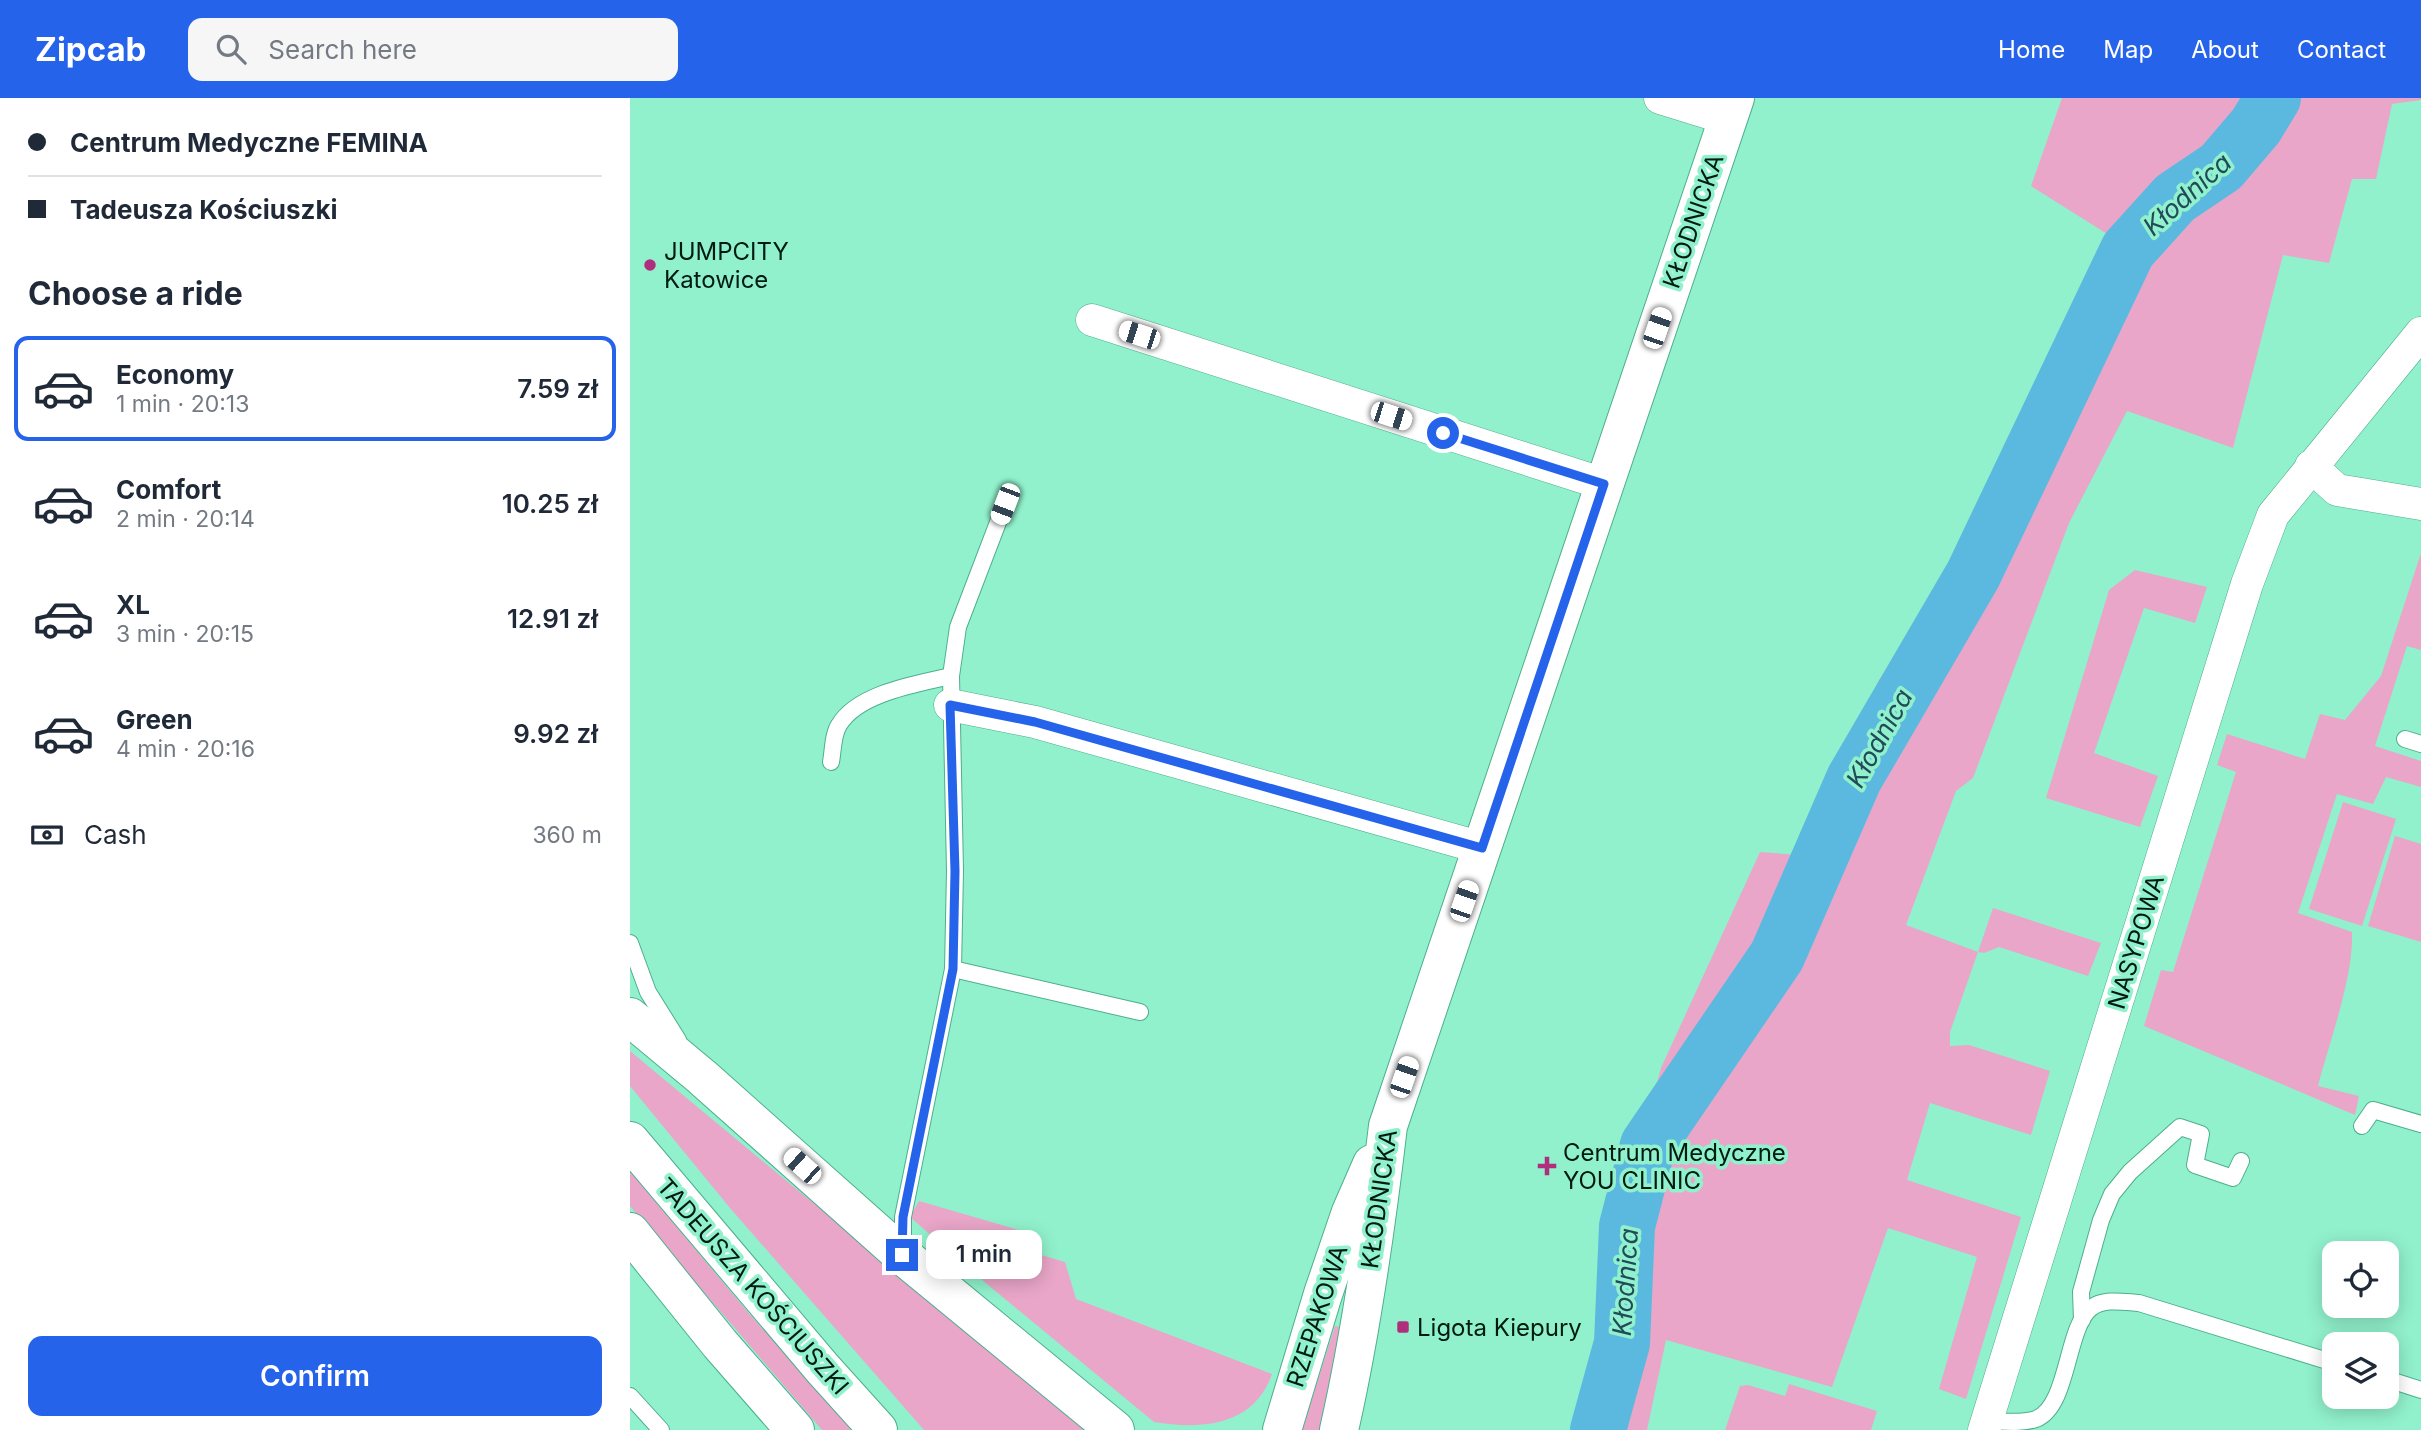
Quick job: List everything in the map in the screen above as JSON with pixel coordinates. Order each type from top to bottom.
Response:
[{"type":"street","points":[[1660,98],[1731,109]]},
{"type":"street","name":"KŁODNICKA","points":[[1339,1430],[1376,1234],[1388,1126],[1731,109]]},
{"type":"street","points":[[1092,320],[1604,484]]},
{"type":"street","name":"NASYPOWA","points":[[1985,1425],[2247,584],[2273,515],[2421,333]]},
{"type":"street","points":[[2311,466],[2337,490],[2421,504]]},
{"type":"street","points":[[951,691],[1035,722],[1482,848]]},
{"type":"street","points":[[630,1017],[702,1077],[902,1255],[1115,1430]]},
{"type":"street","name":"RZEPAKOWA","points":[[1279,1426],[1351,1212],[1388,1126]]},
{"type":"street","name":"TADEUSZA KOŚCIUSZKI","points":[[630,1141],[788,1329],[878,1430]]},
{"type":"street","points":[[630,1233],[720,1344],[795,1430]]},
{"type":"lane","points":[[902,1255],[903,1217],[953,969],[955,871],[951,691],[958,627],[1005,504]]},
{"type":"lane","points":[[831,762],[838,726],[858,706],[898,688],[951,691]]},
{"type":"lane","points":[[630,943],[648,992],[702,1077]]},
{"type":"lane","points":[[953,969],[1140,1012]]},
{"type":"lane","points":[[2362,1126],[2373,1110],[2421,1124]]},
{"type":"lane","points":[[2082,1321],[2081,1292],[2101,1220],[2112,1194],[2130,1172],[2180,1128],[2202,1134],[2195,1165],[2233,1178],[2241,1161]]},
{"type":"lane","points":[[1985,1425],[2037,1418],[2054,1403],[2082,1321],[2091,1308],[2111,1301],[2139,1303],[2322,1359]]},
{"type":"lane","points":[[2399,1383],[2421,1390]]},
{"type":"lane","points":[[630,1396],[661,1430]]},
{"type":"shaded area","points":[[2062,98],[2421,98],[2392,104],[2376,179],[2352,179],[2329,263],[2283,255],[2233,448],[2127,411],[2069,523],[1973,778],[1956,791],[1906,925],[1978,952],[1950,1032],[1950,1046],[1969,1045],[2050,1071],[2031,1135],[1930,1103],[1907,1180],[2021,1217],[1966,1399],[1939,1389],[1977,1257],[1888,1228],[1832,1387],[1666,1340],[1647,1430],[1575,1430],[1608,1323],[1621,1216],[1661,1068],[1760,852],[1797,855],[1879,680],[1978,533],[2028,418],[2058,369],[2112,237],[2031,186]]},
{"type":"shaded area","points":[[2421,553],[2421,650],[2407,646],[2375,746],[2421,761],[2421,787],[2386,777],[2373,804],[2337,794],[2298,913],[2352,932],[2345,989],[2318,1086],[2359,1096],[2355,1115],[2144,1026],[2161,970],[2173,972],[2236,772],[2217,765],[2227,734],[2305,759],[2320,714],[2345,720],[2381,676]]},
{"type":"shaded area","points":[[2135,570],[2207,587],[2195,623],[2144,608],[2094,753],[2158,776],[2140,827],[2046,798],[2109,590]]},
{"type":"shaded area","points":[[2343,802],[2396,819],[2362,926],[2309,909]]},
{"type":"shaded area","points":[[2395,836],[2421,844],[2421,942],[2368,926]]},
{"type":"shaded area","points":[[1993,908],[2101,943],[2088,976],[1999,947],[1984,953],[1978,952]]},
{"type":"shaded area","points":[[630,1051],[1087,1430],[924,1430],[730,1208],[630,1086]]},
{"type":"shaded area","points":[[630,1171],[746,1310],[852,1430],[822,1430],[630,1206]]},
{"type":"shaded area","points":[[919,1201],[1022,1231],[1034,1241],[1038,1254],[1065,1262],[1076,1299],[1272,1374],[1264,1391],[1253,1405],[1224,1420],[1190,1425],[1154,1422],[910,1217]]},
{"type":"shaded area","points":[[1335,1326],[1343,1328],[1321,1430],[1302,1430]]},
{"type":"shaded area","points":[[1789,1384],[1877,1411],[1871,1430],[1725,1430],[1740,1386],[1748,1385],[1785,1396]]},
{"type":"waterway","name":"Kłodnica","points":[[1598,1430],[1622,1343],[1627,1226],[1648,1145],[1777,956],[1854,779],[1973,575],[2128,250],[2175,198],[2221,167],[2256,126],[2273,98]]},
{"type":"place","name":"JUMPCITY Katowice","points":[[650,265]]},
{"type":"place","name":"Centrum Medyczne YOU CLINIC","points":[[1547,1166]]},
{"type":"place","name":"Ligota Kiepury","points":[[1403,1327]]},
{"type":"route","points":[[902,1255],[903,1217],[953,969],[955,871],[950,705],[1035,722],[1482,848],[1604,484],[1443,433]]}]
